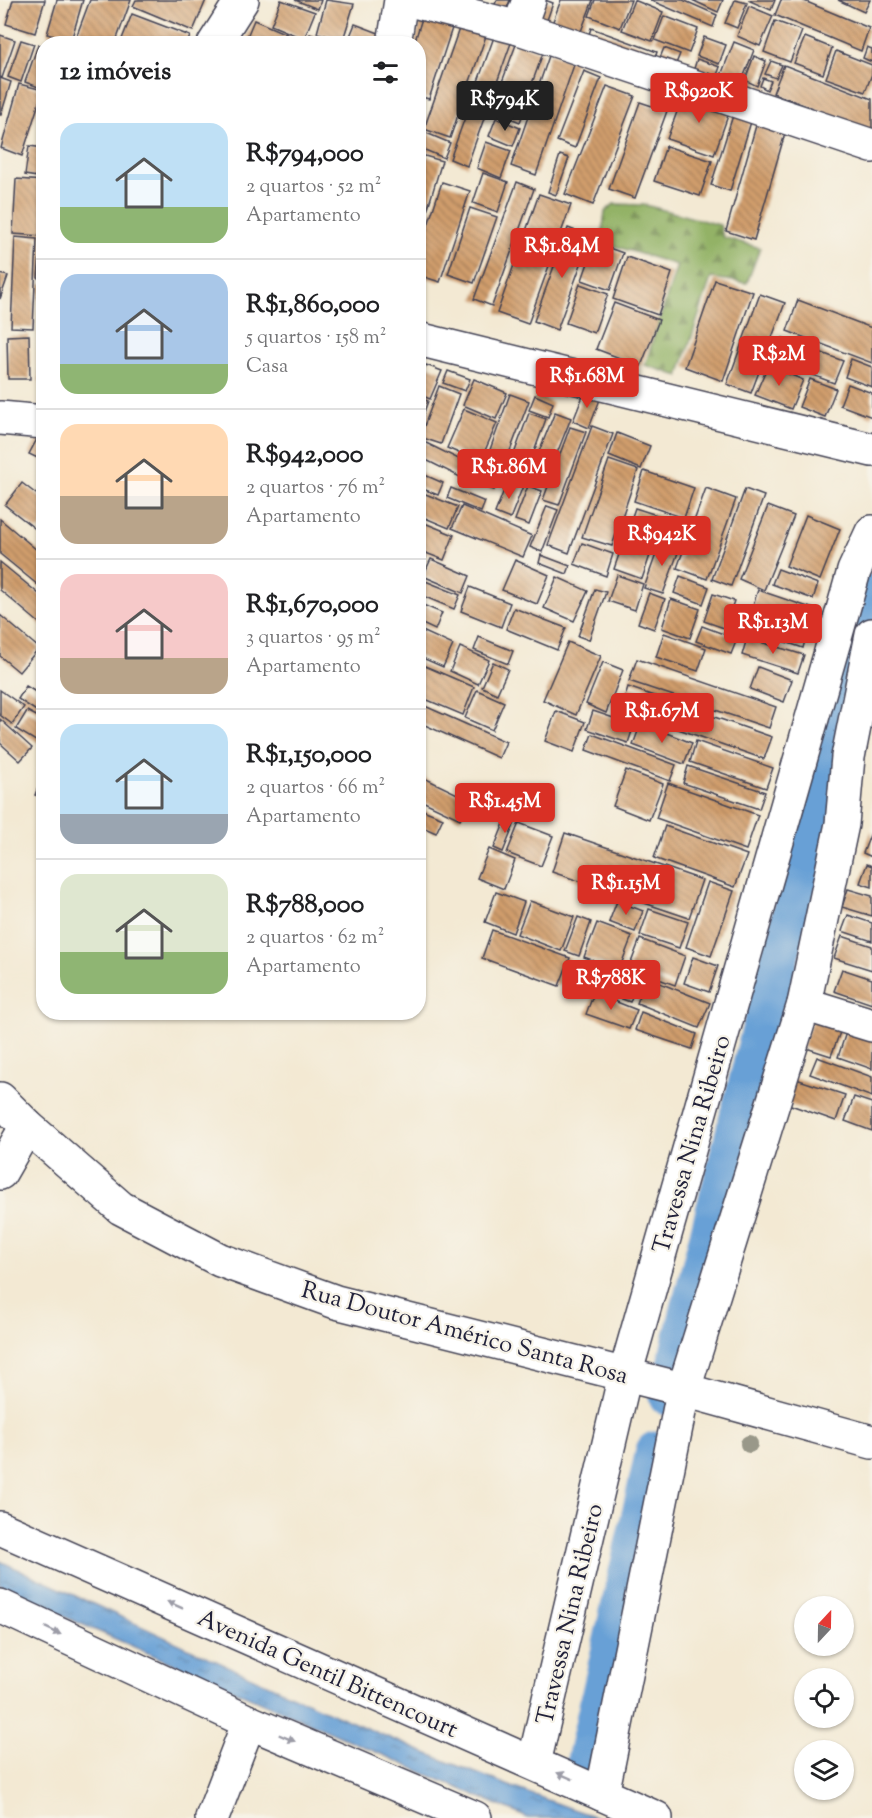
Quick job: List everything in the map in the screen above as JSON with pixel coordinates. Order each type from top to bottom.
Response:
[{"type":"street","points":[[219,36],[242,0]]},
{"type":"street","points":[[395,36],[401,0]]},
{"type":"street","points":[[410,0],[524,14],[872,146]]},
{"type":"street","points":[[426,341],[872,450]]},
{"type":"street","points":[[1,421],[36,422]]},
{"type":"street","name":"Travessa Nina Ribeiro","points":[[534,1763],[625,1375],[854,571],[872,532]]},
{"type":"street","points":[[602,1794],[683,1392],[804,1004],[842,824],[848,757],[872,635]]},
{"type":"street","points":[[804,1004],[872,1025]]},
{"type":"street","name":"Rua Doutor Américo Santa Rosa","points":[[0,1099],[27,1126],[121,1208],[220,1260],[336,1302],[625,1375],[872,1442]]},
{"type":"street","points":[[0,1173],[27,1126]]},
{"type":"street","name":"Avenida Gentil Bittencourt","points":[[0,1528],[656,1818]]},
{"type":"street","points":[[0,1606],[249,1722],[475,1818]]},
{"type":"street","points":[[212,1818],[249,1722]]},
{"type":"green space","points":[[614,204],[645,205],[720,225],[723,237],[760,248],[747,283],[711,278],[679,376],[645,365],[677,265],[601,242],[605,212]]},
{"type":"water","points":[[0,1561],[371,1730],[522,1791],[599,1818],[528,1818],[56,1613],[0,1585]]},
{"type":"building","points":[[13,0],[45,0],[35,33],[6,24]]},
{"type":"building","points":[[57,0],[83,0],[72,36],[47,34]]},
{"type":"building","points":[[90,0],[131,0],[118,36],[76,36]]},
{"type":"building","points":[[136,0],[206,0],[193,31],[133,6]]},
{"type":"building","points":[[281,0],[315,12],[305,36],[297,36],[271,25]]},
{"type":"building","points":[[295,0],[321,0],[318,9]]},
{"type":"building","points":[[326,0],[354,4],[344,36],[317,33]]},
{"type":"building","points":[[497,0],[510,0],[506,11],[494,6]]},
{"type":"building","points":[[545,0],[553,3],[546,23],[532,18]]},
{"type":"building","points":[[561,0],[593,0],[578,39],[550,29]]},
{"type":"building","points":[[595,0],[631,0],[620,28],[589,16]]},
{"type":"building","points":[[634,0],[663,12],[652,41],[622,30]]},
{"type":"building","points":[[650,0],[683,0],[717,15],[713,27]]},
{"type":"building","points":[[692,0],[723,0],[718,12]]},
{"type":"building","points":[[735,0],[747,3],[737,28],[725,23]]},
{"type":"building","points":[[748,0],[775,0],[771,10]]},
{"type":"building","points":[[781,0],[802,0],[869,28],[861,51],[775,15]]},
{"type":"building","points":[[838,0],[870,0],[864,12]]},
{"type":"building","points":[[749,6],[773,16],[760,46],[737,36]]},
{"type":"building","points":[[132,14],[190,36],[123,36]]},
{"type":"building","points":[[423,15],[453,25],[429,99],[426,98],[426,36],[416,36]]},
{"type":"building","points":[[664,16],[698,29],[689,53],[655,40]]},
{"type":"building","points":[[254,20],[291,36],[247,36]]},
{"type":"building","points":[[775,21],[802,31],[790,62],[764,52]]},
{"type":"building","points":[[461,23],[487,33],[450,138],[426,130],[426,123]]},
{"type":"building","points":[[355,24],[384,35],[384,36],[350,36]]},
{"type":"building","points":[[591,28],[657,52],[653,64],[587,41]]},
{"type":"building","points":[[0,35],[15,40],[2,78],[0,77]]},
{"type":"building","points":[[494,37],[511,43],[467,166],[450,159]]},
{"type":"building","points":[[704,37],[726,45],[719,64],[697,56]]},
{"type":"building","points":[[805,37],[832,48],[823,74],[794,63]]},
{"type":"building","points":[[21,40],[34,44],[21,82],[8,77]]},
{"type":"building","points":[[517,42],[543,53],[526,100],[499,90]]},
{"type":"building","points":[[734,42],[754,50],[738,91],[718,83]]},
{"type":"building","points":[[867,47],[872,49],[872,62],[863,58]]},
{"type":"building","points":[[664,48],[680,54],[673,71],[657,65]]},
{"type":"building","points":[[36,51],[36,86],[25,82]]},
{"type":"building","points":[[836,51],[872,65],[872,74],[865,92],[826,78]]},
{"type":"building","points":[[550,53],[575,62],[536,175],[511,166]]},
{"type":"building","points":[[754,56],[766,61],[757,86],[745,80]]},
{"type":"building","points":[[697,59],[720,67],[714,83],[692,75]]},
{"type":"building","points":[[771,61],[782,65],[776,78],[765,74]]},
{"type":"building","points":[[784,65],[872,99],[872,132],[773,93]]},
{"type":"building","points":[[584,71],[601,78],[575,148],[557,141]]},
{"type":"building","points":[[0,78],[11,82],[1,115],[0,115]]},
{"type":"building","points":[[763,78],[771,81],[767,90],[760,86]]},
{"type":"building","points":[[19,84],[36,88],[36,112],[22,156],[1,148]]},
{"type":"building","points":[[607,86],[635,96],[593,205],[565,194]]},
{"type":"building","points":[[684,93],[730,110],[714,155],[667,139]]},
{"type":"building","points":[[501,96],[526,106],[520,122],[495,112]]},
{"type":"building","points":[[640,102],[667,111],[635,198],[609,189]]},
{"type":"building","points":[[735,109],[753,115],[730,191],[711,185]]},
{"type":"building","points":[[496,118],[520,128],[513,146],[489,136]]},
{"type":"building","points":[[757,122],[786,130],[754,240],[726,231]]},
{"type":"building","points":[[426,133],[450,143],[444,158],[426,150]]},
{"type":"building","points":[[486,142],[511,151],[501,178],[477,168]]},
{"type":"building","points":[[29,146],[36,147],[36,177],[25,175]]},
{"type":"building","points":[[666,146],[712,161],[700,196],[654,181]]},
{"type":"building","points":[[560,155],[569,158],[556,195],[548,192]]},
{"type":"building","points":[[426,156],[442,161],[426,211]]},
{"type":"building","points":[[483,173],[508,182],[498,212],[473,203]]},
{"type":"building","points":[[16,179],[36,180],[36,236],[13,234]]},
{"type":"building","points":[[442,182],[470,191],[440,282],[426,278],[426,231]]},
{"type":"building","points":[[517,182],[534,189],[492,306],[474,299]]},
{"type":"building","points":[[539,194],[571,205],[528,324],[497,313]]},
{"type":"building","points":[[470,208],[497,217],[474,283],[448,274]]},
{"type":"building","points":[[568,228],[591,237],[557,330],[534,321]]},
{"type":"building","points":[[15,237],[36,239],[33,328],[11,327]]},
{"type":"building","points":[[595,243],[623,253],[610,290],[582,280]]},
{"type":"building","points":[[627,257],[672,273],[658,315],[613,299]]},
{"type":"building","points":[[0,274],[8,276],[0,299]]},
{"type":"building","points":[[715,280],[753,292],[723,381],[685,367]]},
{"type":"building","points":[[580,284],[608,294],[594,333],[566,323]]},
{"type":"building","points":[[760,294],[785,303],[751,393],[727,384]]},
{"type":"building","points":[[798,300],[872,328],[872,363],[787,331]]},
{"type":"building","points":[[614,303],[659,320],[641,366],[596,349]]},
{"type":"building","points":[[29,335],[30,379],[8,379],[7,336]]},
{"type":"building","points":[[783,338],[843,361],[834,383],[775,361]]},
{"type":"building","points":[[851,359],[872,367],[872,387],[845,377]]},
{"type":"building","points":[[426,365],[442,371],[430,399],[426,397]]},
{"type":"building","points":[[768,365],[803,380],[791,409],[755,395]]},
{"type":"building","points":[[448,371],[470,379],[465,391],[443,383]]},
{"type":"building","points":[[474,379],[507,393],[496,419],[463,405]]},
{"type":"building","points":[[810,379],[836,389],[825,417],[799,407]]},
{"type":"building","points":[[848,384],[872,393],[872,417],[840,405]]},
{"type":"building","points":[[439,386],[459,394],[441,444],[426,439],[426,421]]},
{"type":"building","points":[[585,391],[601,397],[589,428],[573,421]]},
{"type":"building","points":[[510,394],[529,401],[505,464],[487,458]]},
{"type":"building","points":[[535,395],[553,403],[548,417],[529,410]]},
{"type":"building","points":[[464,409],[497,423],[480,462],[447,448]]},
{"type":"building","points":[[555,412],[571,418],[544,486],[528,479]]},
{"type":"building","points":[[529,413],[546,419],[523,482],[506,476]]},
{"type":"building","points":[[592,426],[613,434],[569,553],[548,545]]},
{"type":"building","points":[[570,427],[586,432],[559,505],[543,500]]},
{"type":"building","points":[[617,433],[650,446],[641,469],[609,456]]},
{"type":"building","points":[[36,441],[36,457],[29,454]]},
{"type":"building","points":[[426,443],[471,465],[464,479],[426,460]]},
{"type":"building","points":[[609,460],[638,470],[612,546],[582,537]]},
{"type":"building","points":[[484,463],[502,470],[494,490],[476,483]]},
{"type":"building","points":[[644,471],[694,488],[684,518],[634,501]]},
{"type":"building","points":[[426,476],[443,483],[438,495],[426,490]]},
{"type":"building","points":[[508,480],[523,486],[510,519],[495,513]]},
{"type":"building","points":[[22,483],[36,494],[36,529],[5,505]]},
{"type":"building","points":[[528,486],[542,491],[529,525],[515,520]]},
{"type":"building","points":[[451,488],[485,502],[481,512],[447,498]]},
{"type":"building","points":[[706,488],[736,499],[707,579],[677,568]]},
{"type":"building","points":[[745,489],[764,496],[731,586],[712,579]]},
{"type":"building","points":[[426,494],[458,507],[449,528],[426,518]]},
{"type":"building","points":[[462,506],[532,536],[523,557],[452,528]]},
{"type":"building","points":[[547,506],[558,510],[542,552],[530,547]]},
{"type":"building","points":[[768,506],[794,516],[764,590],[739,579]]},
{"type":"building","points":[[635,508],[663,517],[642,579],[614,569]]},
{"type":"building","points":[[806,515],[840,529],[820,580],[786,566]]},
{"type":"building","points":[[668,516],[687,523],[679,543],[660,536]]},
{"type":"building","points":[[0,519],[36,549],[36,583],[0,554]]},
{"type":"building","points":[[426,524],[454,535],[444,560],[426,553]]},
{"type":"building","points":[[661,540],[680,547],[663,594],[644,588]]},
{"type":"building","points":[[582,543],[613,554],[606,576],[574,564]]},
{"type":"building","points":[[541,555],[570,566],[567,574],[539,563]]},
{"type":"building","points":[[431,559],[470,576],[463,593],[426,577],[426,570]]},
{"type":"building","points":[[515,560],[549,575],[537,604],[502,590]]},
{"type":"building","points":[[0,562],[36,591],[36,620],[0,590]]},
{"type":"building","points":[[778,569],[818,584],[813,599],[772,584]]},
{"type":"building","points":[[617,575],[643,584],[635,610],[608,601]]},
{"type":"building","points":[[680,576],[709,587],[703,604],[674,593]]},
{"type":"building","points":[[557,577],[588,591],[574,621],[544,608]]},
{"type":"building","points":[[426,581],[460,595],[454,609],[426,597]]},
{"type":"building","points":[[470,587],[510,603],[501,627],[461,611]]},
{"type":"building","points":[[595,589],[606,592],[589,640],[578,636]]},
{"type":"building","points":[[758,590],[814,609],[808,626],[752,608]]},
{"type":"building","points":[[649,593],[665,599],[654,629],[638,623]]},
{"type":"building","points":[[713,594],[734,601],[724,628],[704,621]]},
{"type":"building","points":[[671,599],[700,609],[690,638],[662,628]]},
{"type":"building","points":[[426,606],[442,613],[435,630],[426,626]]},
{"type":"building","points":[[514,608],[566,628],[557,650],[506,629]]},
{"type":"building","points":[[739,608],[766,617],[760,637],[732,628]]},
{"type":"building","points":[[0,615],[36,645],[36,652],[19,672],[0,656]]},
{"type":"building","points":[[769,620],[807,633],[803,648],[765,635]]},
{"type":"building","points":[[702,626],[737,639],[731,654],[696,641]]},
{"type":"building","points":[[426,633],[453,645],[443,667],[426,660]]},
{"type":"building","points":[[664,633],[706,648],[698,671],[656,657]]},
{"type":"building","points":[[479,637],[513,651],[508,664],[474,650]]},
{"type":"building","points":[[747,638],[804,655],[798,673],[742,655]]},
{"type":"building","points":[[568,642],[601,656],[576,715],[543,700]]},
{"type":"building","points":[[460,647],[489,660],[478,684],[450,671]]},
{"type":"building","points":[[637,659],[776,707],[769,728],[629,681]]},
{"type":"building","points":[[493,662],[508,669],[497,694],[482,687]]},
{"type":"building","points":[[603,662],[623,670],[606,713],[586,704]]},
{"type":"building","points":[[426,666],[474,687],[463,715],[426,699]]},
{"type":"building","points":[[758,667],[792,680],[784,702],[750,689]]},
{"type":"building","points":[[26,686],[36,692],[36,711],[18,699]]},
{"type":"building","points":[[628,687],[772,737],[764,759],[621,709]]},
{"type":"building","points":[[0,690],[24,707],[12,724],[0,715]]},
{"type":"building","points":[[477,690],[504,702],[492,730],[465,718]]},
{"type":"building","points":[[426,707],[506,742],[499,758],[426,726]]},
{"type":"building","points":[[27,711],[36,716],[36,741],[16,729]]},
{"type":"building","points":[[556,711],[585,722],[574,752],[545,741]]},
{"type":"building","points":[[593,711],[634,725],[628,743],[587,729]]},
{"type":"building","points":[[0,719],[32,748],[20,761],[0,743]]},
{"type":"building","points":[[641,723],[692,743],[684,764],[633,745]]},
{"type":"building","points":[[592,734],[676,765],[670,781],[586,750]]},
{"type":"building","points":[[696,741],[773,768],[766,788],[690,762]]},
{"type":"building","points":[[688,766],[765,792],[759,809],[683,783]]},
{"type":"building","points":[[626,770],[663,784],[649,820],[613,806]]},
{"type":"building","points":[[426,779],[470,800],[460,819],[426,803]]},
{"type":"building","points":[[668,783],[758,815],[746,850],[656,818]]},
{"type":"building","points":[[426,811],[443,818],[436,833],[426,829]]},
{"type":"building","points":[[507,816],[516,820],[503,852],[494,848]]},
{"type":"building","points":[[519,823],[553,836],[541,866],[507,853]]},
{"type":"building","points":[[665,826],[747,855],[735,887],[654,858]]},
{"type":"building","points":[[872,830],[872,857],[863,853]]},
{"type":"building","points":[[565,833],[702,880],[689,918],[552,872]]},
{"type":"building","points":[[489,849],[515,860],[504,889],[477,878]]},
{"type":"building","points":[[867,864],[872,866],[872,887],[860,883]]},
{"type":"building","points":[[708,882],[734,891],[711,956],[686,947]]},
{"type":"building","points":[[848,889],[872,896],[872,916],[842,907]]},
{"type":"building","points":[[496,892],[524,902],[513,933],[485,922]]},
{"type":"building","points":[[530,901],[574,917],[561,951],[517,934]]},
{"type":"building","points":[[617,901],[643,911],[635,932],[609,922]]},
{"type":"building","points":[[649,909],[688,922],[679,948],[640,935]]},
{"type":"building","points":[[848,915],[872,923],[872,941],[842,931]]},
{"type":"building","points":[[578,917],[591,922],[579,956],[565,951]]},
{"type":"building","points":[[597,923],[632,936],[619,970],[584,957]]},
{"type":"building","points":[[492,930],[570,958],[559,986],[482,958]]},
{"type":"building","points":[[842,936],[872,946],[872,970],[834,958]]},
{"type":"building","points":[[640,939],[685,956],[675,985],[629,968]]},
{"type":"building","points":[[693,957],[718,966],[709,992],[684,983]]},
{"type":"building","points":[[591,963],[638,980],[630,1002],[583,984]]},
{"type":"building","points":[[842,969],[872,979],[872,1004],[834,991]]},
{"type":"building","points":[[647,978],[710,1003],[699,1028],[637,1003]]},
{"type":"building","points":[[594,993],[637,1010],[629,1029],[586,1014]]},
{"type":"building","points":[[641,1012],[697,1034],[692,1049],[635,1030]]},
{"type":"building","points":[[813,1016],[842,1027],[831,1056],[803,1047]]},
{"type":"building","points":[[848,1026],[872,1035],[872,1069],[838,1057]]},
{"type":"building","points":[[817,1057],[872,1077],[872,1097],[810,1074]]},
{"type":"building","points":[[793,1078],[845,1095],[836,1121],[785,1103]]},
{"type":"building","points":[[854,1097],[872,1103],[872,1131],[845,1121]]},
{"type":"waterway","points":[[668,1396],[872,593]]},
{"type":"waterway","points":[[581,1783],[655,1451]]}]
